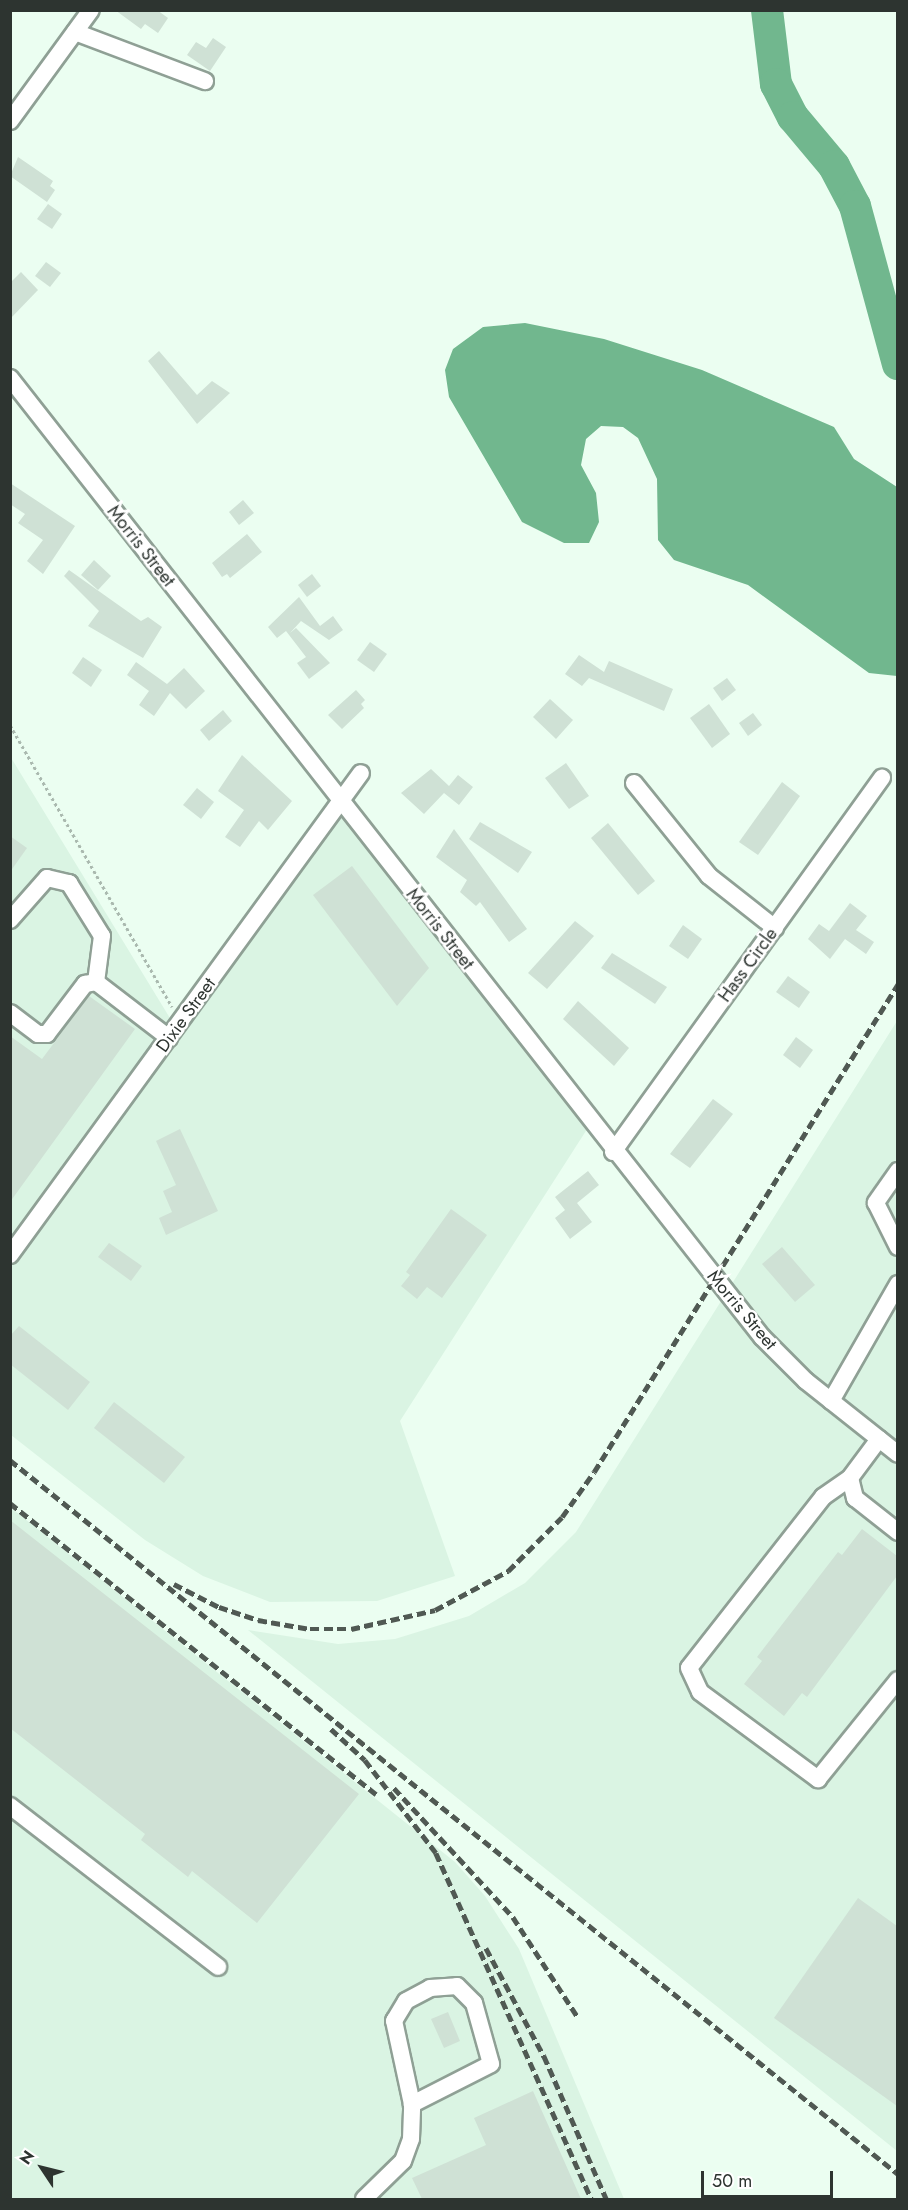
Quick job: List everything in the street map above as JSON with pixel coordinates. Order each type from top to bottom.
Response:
[{"type":"street","points":[[10,121],[91,10]]},
{"type":"street","points":[[75,32],[205,81]]},
{"type":"street","name":"Morris Street","points":[[10,378],[613,1152],[762,1337],[831,1401],[892,1446]]},
{"type":"street","name":"Dixie Street","points":[[10,1255],[17,1234],[169,1038],[361,774]]},
{"type":"street","name":"Hass Circle","points":[[613,1152],[882,778]]},
{"type":"street","points":[[634,783],[709,876],[775,928]]},
{"type":"street","points":[[10,920],[47,878],[69,883],[102,936],[96,982]]},
{"type":"street","points":[[10,1012],[38,1034],[47,1034],[85,984],[96,982],[169,1038]]},
{"type":"street","points":[[897,1171],[876,1203],[897,1247]]},
{"type":"street","points":[[831,1401],[897,1284]]},
{"type":"street","points":[[892,1446],[822,1497],[689,1668],[700,1692],[818,1779],[897,1680]]},
{"type":"street","points":[[850,1478],[855,1498],[897,1532]]},
{"type":"street","points":[[10,1806],[218,1967]]},
{"type":"street","points":[[363,2199],[403,2161],[411,2139],[412,2104],[394,2021],[406,2001],[430,1988],[457,1986],[474,2003],[491,2064],[412,2104]]},
{"type":"path","points":[[10,725],[180,1023]]},
{"type":"shaded area","points":[[525,323],[604,339],[702,370],[834,427],[854,459],[897,487],[897,676],[869,673],[748,585],[674,560],[658,540],[657,479],[638,438],[623,427],[601,426],[586,439],[581,465],[596,493],[599,522],[589,543],[564,543],[522,522],[449,397],[445,370],[453,349],[483,327]]},
{"type":"shaded area","points":[[10,756],[176,1028],[342,802],[591,1123],[400,1421],[455,1576],[377,1601],[270,1602],[203,1576],[145,1540],[11,1435]]},
{"type":"shaded area","points":[[897,1021],[897,2151],[248,1630],[338,1644],[395,1639],[469,1616],[525,1583],[576,1532]]},
{"type":"shaded area","points":[[10,1507],[455,1862],[485,1896],[519,1949],[624,2199],[11,2199]]},
{"type":"building","points":[[115,10],[157,10],[168,18],[158,33],[145,24],[141,29]]},
{"type":"building","points":[[213,38],[226,47],[210,71],[187,55],[196,42],[206,48]]},
{"type":"building","points":[[18,157],[53,181],[50,186],[55,190],[47,202],[10,176]]},
{"type":"building","points":[[48,204],[62,214],[52,229],[37,219]]},
{"type":"building","points":[[46,262],[61,273],[50,287],[35,276]]},
{"type":"building","points":[[21,272],[38,290],[10,319],[10,283]]},
{"type":"building","points":[[159,351],[197,395],[212,381],[230,393],[197,424],[148,361]]},
{"type":"building","points":[[10,483],[75,526],[43,574],[27,561],[43,540],[18,523],[25,514],[10,504]]},
{"type":"building","points":[[243,500],[254,513],[239,525],[229,512]]},
{"type":"building","points":[[247,534],[262,552],[230,578],[227,574],[222,577],[212,563]]},
{"type":"building","points":[[94,560],[111,576],[98,590],[81,575]]},
{"type":"building","points":[[69,570],[141,621],[148,617],[162,627],[143,658],[88,626],[99,611],[64,576]]},
{"type":"building","points":[[312,574],[321,586],[307,597],[298,585]]},
{"type":"building","points":[[299,597],[320,626],[333,616],[343,630],[329,640],[301,621],[290,633],[296,628],[330,663],[309,679],[297,663],[306,657],[286,631],[277,638],[268,627]]},
{"type":"building","points":[[370,642],[387,654],[374,672],[357,660]]},
{"type":"building","points":[[579,655],[604,672],[609,661],[673,689],[664,711],[589,678],[582,686],[565,674]]},
{"type":"building","points":[[83,657],[102,670],[91,687],[72,673]]},
{"type":"building","points":[[136,662],[167,684],[184,668],[205,691],[186,709],[170,693],[154,716],[139,705],[149,691],[127,675]]},
{"type":"building","points":[[727,678],[736,690],[722,701],[713,688]]},
{"type":"building","points":[[356,690],[365,700],[361,704],[364,708],[342,729],[328,715]]},
{"type":"building","points":[[550,699],[573,720],[556,739],[533,717]]},
{"type":"building","points":[[709,704],[730,734],[712,748],[690,718]]},
{"type":"building","points":[[223,710],[232,721],[209,741],[200,730]]},
{"type":"building","points":[[753,713],[762,725],[748,736],[739,723]]},
{"type":"building","points":[[242,755],[292,801],[268,830],[259,821],[240,847],[225,837],[244,810],[218,791]]},
{"type":"building","points":[[566,763],[589,796],[569,809],[545,778]]},
{"type":"building","points":[[431,769],[449,786],[458,775],[473,787],[459,805],[444,793],[424,814],[401,793]]},
{"type":"building","points":[[782,782],[800,796],[758,855],[739,842]]},
{"type":"building","points":[[197,788],[214,802],[201,819],[183,805]]},
{"type":"building","points":[[480,822],[532,852],[518,873],[469,839]]},
{"type":"building","points":[[608,823],[655,881],[638,895],[591,838]]},
{"type":"building","points":[[454,829],[527,929],[509,942],[480,902],[476,906],[460,892],[467,880],[436,857]]},
{"type":"building","points":[[10,836],[27,848],[10,872]]},
{"type":"building","points":[[352,866],[429,968],[397,1006],[313,895]]},
{"type":"building","points":[[850,903],[867,916],[856,930],[874,942],[866,954],[845,939],[830,959],[808,939],[819,924],[829,931]]},
{"type":"building","points":[[575,921],[594,936],[547,989],[528,973]]},
{"type":"building","points":[[683,925],[702,939],[688,959],[669,946]]},
{"type":"building","points":[[612,953],[667,987],[655,1004],[601,968]]},
{"type":"building","points":[[788,976],[810,992],[799,1008],[776,992]]},
{"type":"building","points":[[89,996],[135,1029],[10,1202],[10,1036],[42,1059]]},
{"type":"building","points":[[578,1001],[629,1048],[614,1066],[563,1019]]},
{"type":"building","points":[[796,1037],[813,1050],[800,1068],[783,1055]]},
{"type":"building","points":[[713,1099],[733,1114],[690,1168],[670,1154]]},
{"type":"building","points":[[180,1129],[218,1211],[166,1235],[159,1218],[172,1212],[163,1191],[176,1185],[156,1141]]},
{"type":"building","points":[[588,1171],[599,1185],[577,1203],[592,1222],[570,1239],[555,1218],[565,1210],[555,1197]]},
{"type":"building","points":[[451,1209],[487,1235],[442,1298],[427,1287],[417,1299],[401,1286],[410,1275],[406,1272]]},
{"type":"building","points":[[109,1243],[142,1266],[131,1281],[98,1257]]},
{"type":"building","points":[[782,1247],[815,1285],[795,1302],[762,1264]]},
{"type":"building","points":[[19,1326],[90,1382],[68,1410],[10,1364],[10,1336]]},
{"type":"building","points":[[114,1402],[185,1457],[164,1483],[94,1428]]},
{"type":"building","points":[[10,1520],[359,1794],[257,1923],[192,1871],[188,1877],[141,1840],[145,1834],[10,1728]]},
{"type":"building","points":[[862,1529],[897,1556],[897,1576],[807,1697],[802,1693],[784,1716],[744,1684],[762,1661],[757,1657],[838,1552],[842,1555]]},
{"type":"building","points":[[858,1898],[897,1926],[897,2106],[774,2018]]},
{"type":"building","points":[[448,2012],[460,2041],[444,2048],[431,2019]]},
{"type":"building","points":[[533,2091],[581,2199],[422,2199],[412,2178],[486,2145],[474,2118]]},
{"type":"waterway","points":[[767,10],[776,84],[793,117],[834,166],[855,206],[898,364]]},
{"type":"railway","points":[[174,1584],[219,1607],[258,1620],[310,1629],[351,1629],[435,1610],[508,1571],[562,1517],[594,1472],[898,984]]},
{"type":"railway","points":[[10,1460],[898,2174]]},
{"type":"railway","points":[[10,1503],[376,1794]]},
{"type":"railway","points":[[331,1729],[365,1760],[436,1853],[592,2200]]},
{"type":"railway","points":[[394,1788],[513,1917],[579,2019]]},
{"type":"railway","points":[[486,1948],[544,2056],[607,2200]]}]
